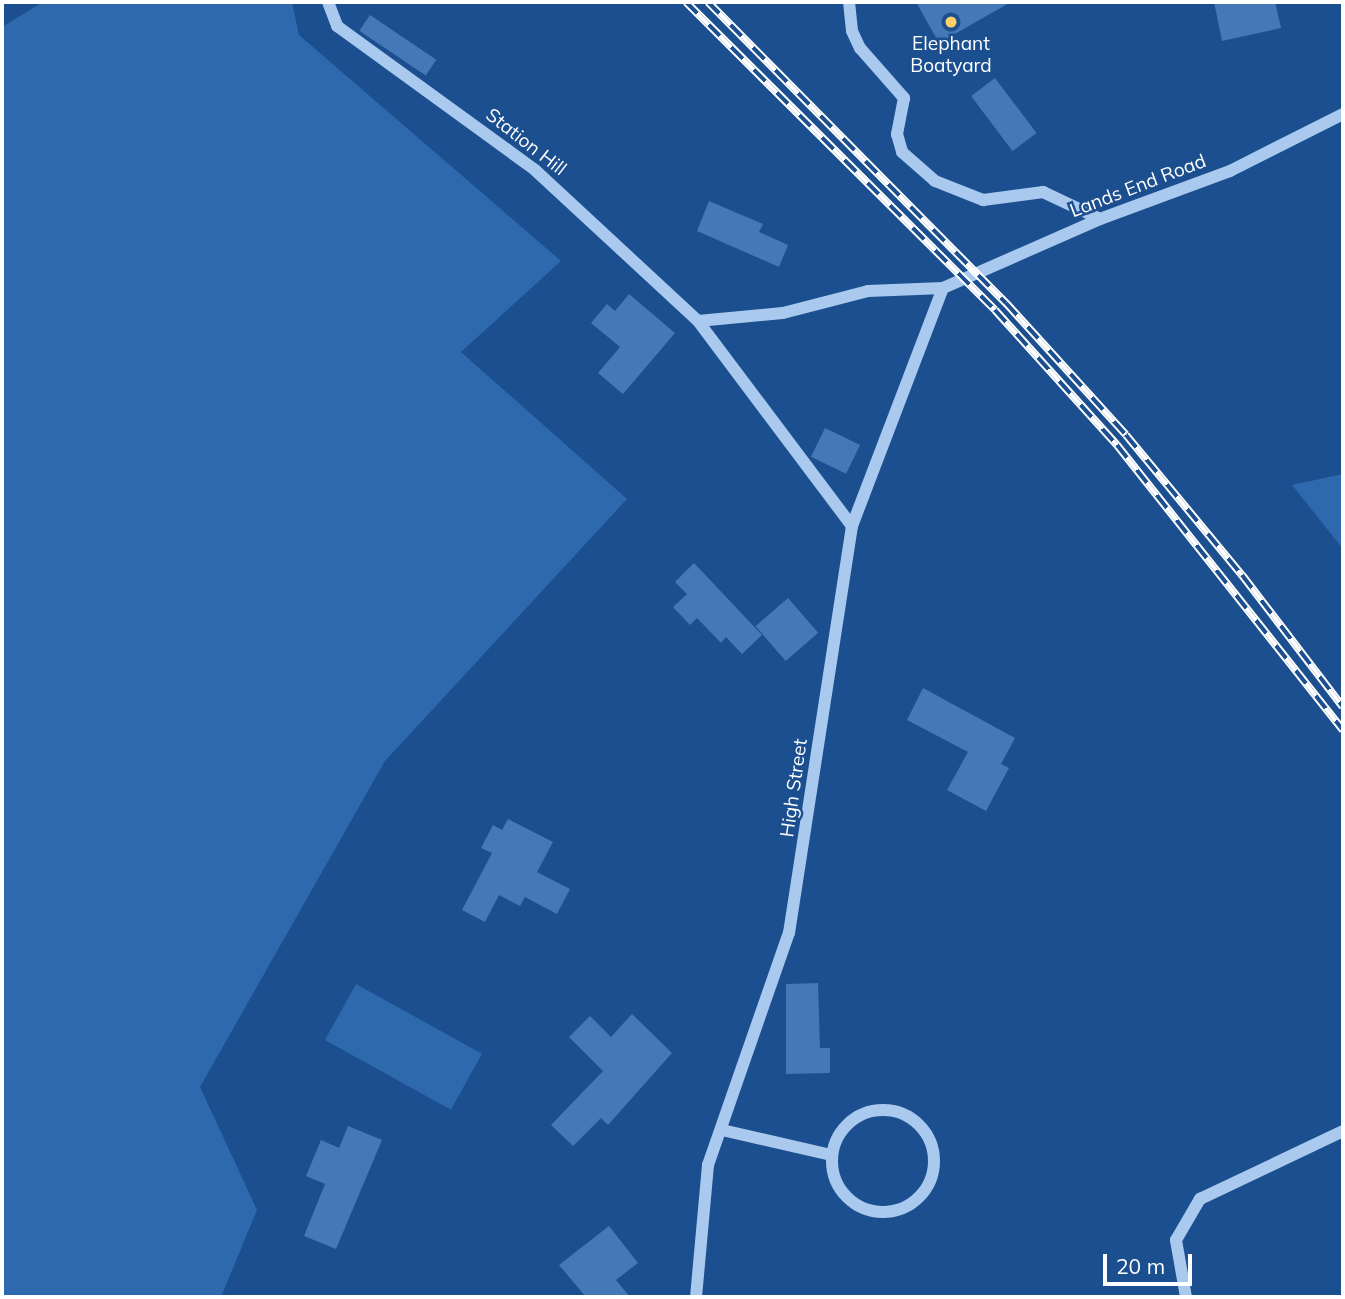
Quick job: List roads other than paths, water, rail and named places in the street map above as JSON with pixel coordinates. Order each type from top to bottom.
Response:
[{"type":"street","name":"Station Hill","points":[[328,2],[337,26],[535,170],[698,321],[852,526]]},
{"type":"street","points":[[849,2],[854,14],[852,31],[860,47],[904,98],[897,134],[902,152],[935,181],[983,200],[1043,192],[1100,219]]},
{"type":"street","name":"Lands End Road","points":[[943,288],[1100,219],[1230,171],[1343,114]]},
{"type":"street","points":[[698,321],[783,313],[868,291],[943,288]]},
{"type":"street","name":"High Street","points":[[696,1297],[708,1165],[789,933],[852,526],[943,288]]},
{"type":"street","points":[[889,1110],[906,1115],[929,1138],[933,1171],[915,1200],[882,1212],[850,1200],[832,1172],[831,1155],[843,1130],[858,1117],[889,1110]]},
{"type":"street","points":[[722,1130],[831,1155]]},
{"type":"street","points":[[1186,1297],[1176,1240],[1200,1199],[1343,1131]]},
{"type":"railway","points":[[686,2],[995,310],[1117,445],[1343,730]]},
{"type":"railway","points":[[708,2],[1006,303],[1126,435],[1242,575],[1343,707]]},
{"type":"place","name":"Elephant Boatyard","points":[[951,22]]}]
